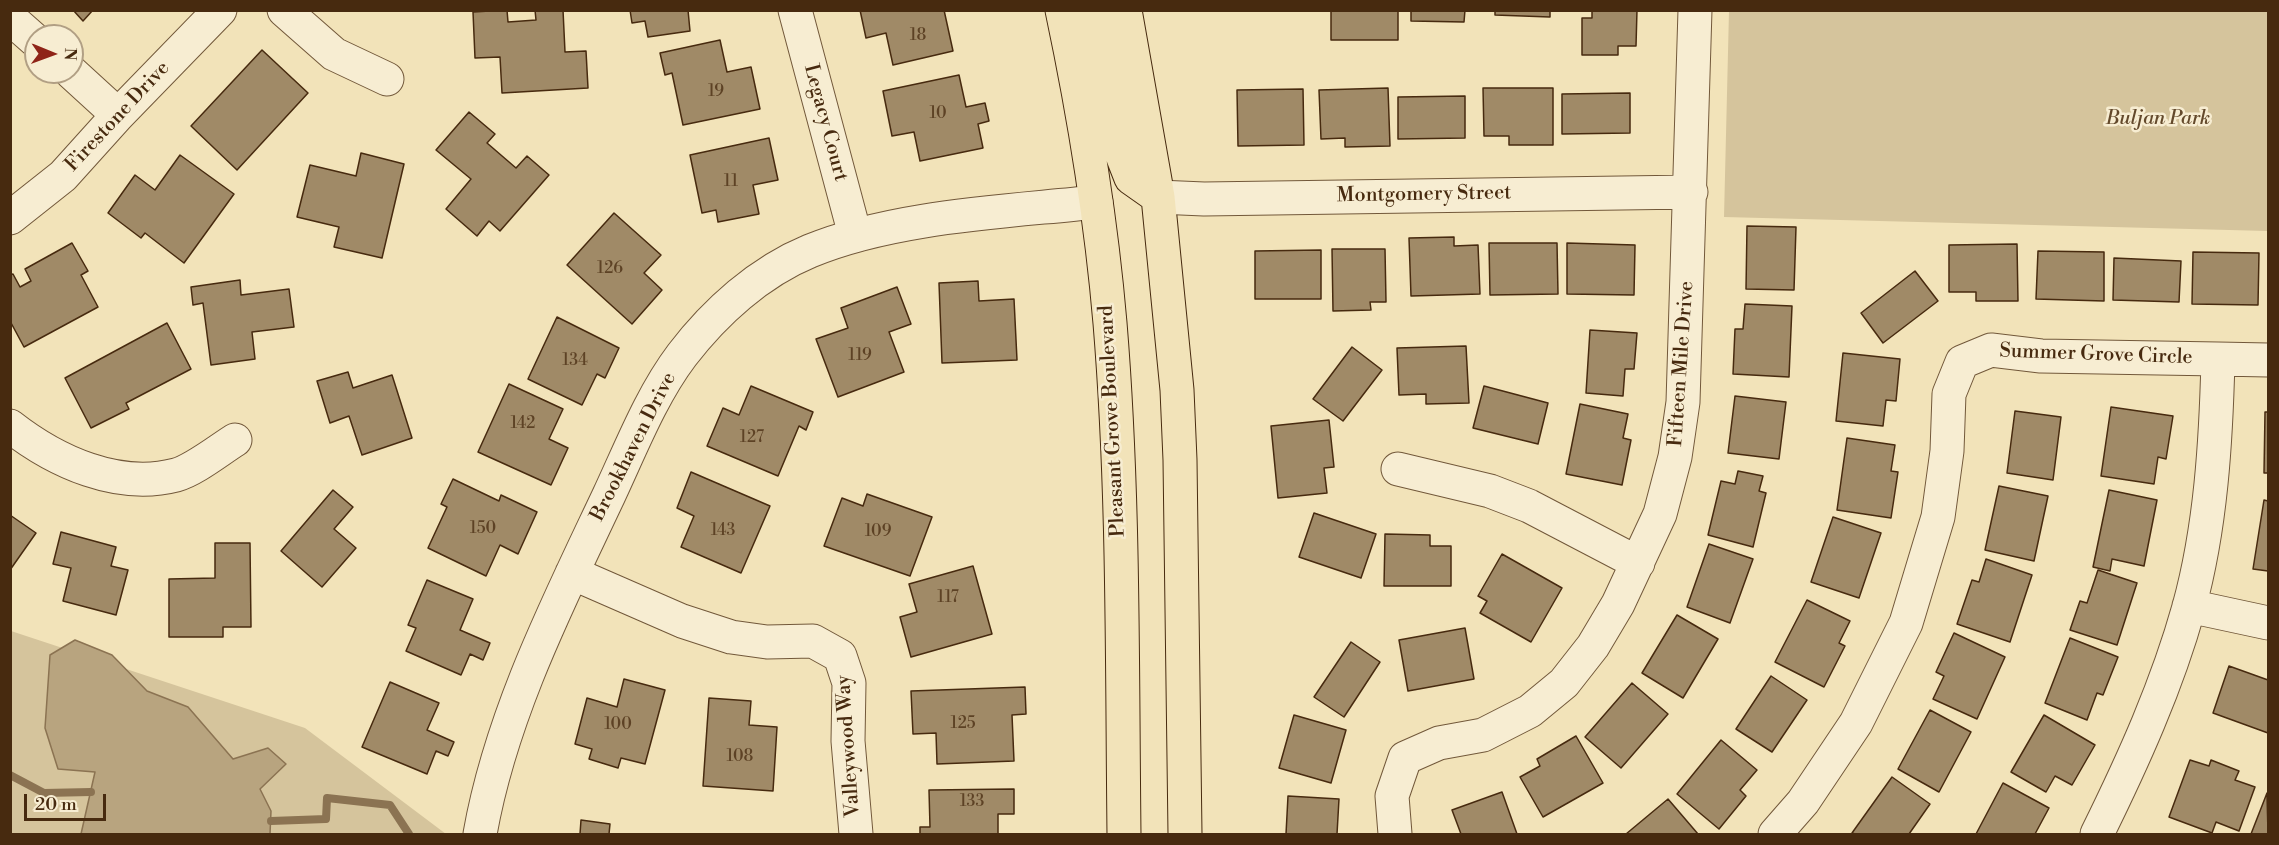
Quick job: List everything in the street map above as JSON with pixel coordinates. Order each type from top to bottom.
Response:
[{"type":"main road","name":"Pleasant Grove Boulevard","points":[[1062,10],[1081,101],[1110,323],[1118,462],[1124,834]]},
{"type":"main road","points":[[1094,10],[1122,156],[1131,178],[1158,196]]},
{"type":"main road","points":[[1125,10],[1158,196],[1177,390],[1185,834]]},
{"type":"street","name":"Firestone Drive","points":[[10,219],[63,176],[118,114],[220,10]]},
{"type":"street","points":[[284,10],[333,54],[387,79]]},
{"type":"street","name":"Legacy Court","points":[[795,10],[855,235]]},
{"type":"street","name":"Fifteen Mile Drive","points":[[1395,834],[1392,796],[1405,758],[1439,742],[1483,735],[1530,711],[1555,690],[1593,646],[1638,563],[1660,514],[1675,457],[1682,413],[1687,348],[1695,10]]},
{"type":"street","points":[[10,18],[24,30]]},
{"type":"street","points":[[84,84],[118,114]]},
{"type":"street","name":"Montgomery Street","points":[[1158,196],[1204,199],[1690,192]]},
{"type":"street","name":"Brookhaven Drive","points":[[480,834],[508,727],[572,573],[651,407],[681,357],[708,324],[735,297],[769,273],[809,251],[855,235],[902,225],[1096,202]]},
{"type":"street","name":"Summer Grove Circle","points":[[1775,834],[1803,802],[1857,723],[1906,622],[1938,517],[1947,452],[1949,394],[1962,362],[1991,350],[2041,356],[2218,359],[2211,485],[2189,606],[2148,726],[2097,834]]},
{"type":"street","points":[[2218,359],[2268,360]]},
{"type":"street","points":[[10,426],[28,440],[100,474],[140,480],[178,475],[236,440]]},
{"type":"street","points":[[1398,469],[1490,492],[1529,506],[1638,563]]},
{"type":"street","name":"Valleywood Way","points":[[572,573],[682,621],[730,637],[767,642],[813,641],[840,656],[849,683],[848,741],[856,834]]},
{"type":"street","points":[[2189,606],[2268,623]]},
{"type":"green space","name":"Buljan Park","points":[[1729,11],[2268,11],[2268,231],[1724,217]]},
{"type":"green space","points":[[11,631],[305,728],[446,834],[11,834]]},
{"type":"shaded area","points":[[75,640],[112,655],[147,691],[188,707],[233,759],[268,748],[286,764],[260,789],[271,811],[270,834],[81,834],[95,772],[58,769],[45,728],[50,655]]},
{"type":"building","points":[[73,10],[93,10],[83,21]]},
{"type":"building","points":[[507,10],[508,22],[536,20],[535,10],[563,10],[565,52],[586,51],[588,88],[502,93],[500,57],[475,58],[473,12]]},
{"type":"building","points":[[630,10],[688,10],[690,31],[648,37],[645,21],[632,23]]},
{"type":"building","points":[[860,10],[944,10],[953,51],[893,65],[886,33],[866,38]]},
{"type":"building","points":[[1331,10],[1398,10],[1398,40],[1331,40]]},
{"type":"building","points":[[1411,10],[1465,10],[1464,22],[1411,21]]},
{"type":"building","points":[[1495,10],[1550,10],[1550,17],[1495,15]]},
{"type":"building","points":[[1592,10],[1637,10],[1636,46],[1618,46],[1618,55],[1582,55],[1582,18],[1592,18]]},
{"type":"building","points":[[720,40],[727,72],[751,67],[760,109],[683,125],[672,73],[665,75],[660,53]]},
{"type":"building","points":[[262,50],[308,93],[237,170],[191,126]]},
{"type":"building","points":[[959,75],[966,107],[985,103],[989,121],[978,124],[983,148],[920,161],[914,132],[892,136],[883,91]]},
{"type":"building","points":[[1388,88],[1390,146],[1345,147],[1345,138],[1321,139],[1319,90]]},
{"type":"building","points":[[1483,88],[1553,88],[1553,145],[1509,145],[1509,136],[1484,136]]},
{"type":"building","points":[[1303,89],[1304,145],[1238,146],[1237,90]]},
{"type":"building","points":[[1630,93],[1630,133],[1562,134],[1562,94]]},
{"type":"building","points":[[1465,96],[1465,138],[1398,139],[1398,97]]},
{"type":"building","points":[[469,112],[495,134],[487,143],[516,168],[527,156],[549,175],[500,231],[489,221],[477,236],[446,209],[471,179],[436,150]]},
{"type":"building","points":[[769,138],[778,180],[753,185],[759,214],[718,222],[716,210],[702,213],[690,155]]},
{"type":"building","points":[[361,153],[404,164],[382,258],[334,247],[339,227],[297,217],[310,165],[356,176]]},
{"type":"building","points":[[180,155],[234,194],[184,263],[145,233],[141,238],[108,213],[135,175],[155,190]]},
{"type":"building","points":[[614,213],[661,255],[644,273],[662,290],[632,324],[567,265]]},
{"type":"building","points":[[1747,226],[1796,227],[1794,290],[1746,289]]},
{"type":"building","points":[[1454,237],[1454,246],[1478,245],[1480,294],[1411,296],[1409,238]]},
{"type":"building","points":[[72,243],[88,271],[81,275],[98,307],[24,347],[10,321],[10,275],[13,274],[20,287],[31,281],[25,269]]},
{"type":"building","points":[[1489,243],[1557,243],[1558,294],[1490,295]]},
{"type":"building","points":[[1567,243],[1635,245],[1634,295],[1567,294]]},
{"type":"building","points":[[2017,244],[2018,301],[1976,301],[1976,292],[1949,292],[1949,245]]},
{"type":"building","points":[[1332,249],[1385,249],[1386,302],[1370,302],[1371,310],[1333,311]]},
{"type":"building","points":[[1321,250],[1321,299],[1255,299],[1255,251]]},
{"type":"building","points":[[2038,251],[2104,252],[2104,301],[2036,299]]},
{"type":"building","points":[[2193,252],[2259,253],[2258,305],[2192,304]]},
{"type":"building","points":[[2114,258],[2181,261],[2179,302],[2113,300]]},
{"type":"building","points":[[1915,271],[1938,301],[1883,343],[1861,313]]},
{"type":"building","points":[[240,280],[241,295],[289,289],[294,327],[252,332],[255,359],[211,365],[203,303],[193,305],[191,287]]},
{"type":"building","points":[[978,281],[979,301],[1014,299],[1017,360],[942,363],[939,283]]},
{"type":"building","points":[[897,287],[911,324],[889,332],[904,372],[838,397],[816,339],[848,328],[841,308]]},
{"type":"building","points":[[1745,304],[1792,306],[1789,377],[1733,374],[1735,329],[1743,329]]},
{"type":"building","points":[[557,317],[619,348],[605,378],[597,374],[582,405],[528,379]]},
{"type":"building","points":[[167,323],[191,369],[126,403],[129,409],[91,428],[65,378]]},
{"type":"building","points":[[1590,330],[1637,333],[1634,369],[1625,369],[1623,396],[1586,393]]},
{"type":"building","points":[[1466,346],[1469,403],[1426,404],[1426,394],[1399,395],[1397,348]]},
{"type":"building","points":[[1352,347],[1382,370],[1343,421],[1313,399]]},
{"type":"building","points":[[1843,353],[1900,359],[1896,401],[1886,400],[1883,426],[1836,421]]},
{"type":"building","points":[[348,372],[353,388],[392,375],[412,438],[362,455],[349,416],[330,423],[317,381]]},
{"type":"building","points":[[509,384],[563,409],[549,439],[568,448],[551,485],[478,452]]},
{"type":"building","points":[[751,386],[813,412],[806,430],[799,426],[778,476],[707,446],[723,408],[739,415]]},
{"type":"building","points":[[1484,386],[1548,403],[1538,444],[1473,428]]},
{"type":"building","points":[[1735,396],[1786,402],[1779,459],[1728,453]]},
{"type":"building","points":[[1580,404],[1628,414],[1623,438],[1631,440],[1622,485],[1566,474]]},
{"type":"building","points":[[2111,407],[2173,416],[2166,459],[2158,457],[2154,484],[2101,476]]},
{"type":"building","points":[[2015,411],[2061,417],[2053,480],[2007,473]]},
{"type":"building","points":[[2265,412],[2268,412],[2268,473],[2264,473]]},
{"type":"building","points":[[1329,420],[1334,467],[1324,468],[1327,493],[1278,498],[1271,426]]},
{"type":"building","points":[[1847,438],[1895,445],[1891,471],[1898,472],[1891,518],[1837,510]]},
{"type":"building","points":[[1738,471],[1763,476],[1759,491],[1766,493],[1753,547],[1708,535],[1721,481],[1735,484]]},
{"type":"building","points":[[691,472],[770,506],[741,573],[681,547],[694,516],[677,508]]},
{"type":"building","points":[[453,479],[499,501],[501,495],[537,512],[518,554],[500,545],[486,576],[428,548],[447,507],[441,504]]},
{"type":"building","points":[[1999,486],[2048,496],[2034,561],[1985,550]]},
{"type":"building","points":[[333,490],[353,507],[334,529],[356,548],[322,587],[281,551]]},
{"type":"building","points":[[2109,490],[2157,500],[2144,566],[2112,559],[2110,571],[2093,567]]},
{"type":"building","points":[[867,494],[932,517],[910,576],[824,546],[842,498],[863,506]]},
{"type":"building","points":[[2264,500],[2268,501],[2268,571],[2253,569]]},
{"type":"building","points":[[1314,513],[1376,534],[1361,578],[1299,557]]},
{"type":"building","points":[[10,515],[36,533],[10,570]]},
{"type":"building","points":[[1833,517],[1881,533],[1859,598],[1811,582]]},
{"type":"building","points":[[61,532],[116,547],[111,566],[128,570],[116,615],[63,601],[71,568],[53,564]]},
{"type":"building","points":[[1385,534],[1430,535],[1430,546],[1451,546],[1451,586],[1384,586]]},
{"type":"building","points":[[215,543],[250,543],[251,627],[223,627],[223,637],[169,637],[169,579],[215,578]]},
{"type":"building","points":[[1709,544],[1753,559],[1730,623],[1687,607]]},
{"type":"building","points":[[1502,554],[1562,588],[1531,642],[1480,613],[1487,601],[1478,596]]},
{"type":"building","points":[[1986,559],[2032,575],[2010,642],[1957,624],[1972,580],[1979,582]]},
{"type":"building","points":[[973,566],[992,634],[911,657],[900,617],[917,612],[909,584]]},
{"type":"building","points":[[2098,570],[2137,583],[2117,645],[2070,630],[2080,601],[2087,603]]},
{"type":"building","points":[[427,580],[473,599],[460,630],[490,643],[483,660],[470,654],[461,675],[406,651],[416,628],[408,625]]},
{"type":"building","points":[[1807,600],[1850,621],[1839,643],[1845,646],[1824,687],[1775,662]]},
{"type":"building","points":[[1677,615],[1718,639],[1683,698],[1642,673]]},
{"type":"building","points":[[1465,628],[1474,679],[1408,691],[1399,640]]},
{"type":"building","points":[[1954,633],[2005,657],[1977,719],[1933,699],[1944,676],[1936,672]]},
{"type":"building","points":[[2070,638],[2118,657],[2103,695],[2097,693],[2087,720],[2045,703]]},
{"type":"building","points":[[1351,642],[1380,662],[1344,717],[1314,697]]},
{"type":"building","points":[[2229,666],[2268,680],[2268,733],[2213,713]]},
{"type":"building","points":[[1771,676],[1807,700],[1772,752],[1736,729]]},
{"type":"building","points":[[624,679],[665,690],[645,764],[621,758],[618,768],[589,759],[592,749],[575,744],[587,698],[617,707]]},
{"type":"building","points":[[390,682],[439,703],[427,730],[454,742],[448,756],[436,751],[427,774],[362,747]]},
{"type":"building","points":[[1632,683],[1668,714],[1621,768],[1585,737]]},
{"type":"building","points":[[1025,687],[1026,714],[1012,715],[1014,761],[937,764],[936,733],[913,734],[911,691]]},
{"type":"building","points":[[709,698],[751,701],[749,725],[777,727],[773,791],[703,786]]},
{"type":"building","points":[[1930,710],[1971,732],[1939,792],[1898,769]]},
{"type":"building","points":[[1294,715],[1346,730],[1331,783],[1279,768]]},
{"type":"building","points":[[2044,715],[2095,745],[2072,785],[2055,776],[2046,792],[2011,772]]},
{"type":"building","points":[[1576,736],[1603,783],[1543,817],[1520,777],[1540,766],[1537,759]]},
{"type":"building","points":[[1721,740],[1757,770],[1740,790],[1746,796],[1719,829],[1677,794]]},
{"type":"building","points":[[2190,760],[2209,766],[2211,760],[2239,771],[2235,780],[2255,787],[2239,831],[2216,822],[2212,833],[2169,817]]},
{"type":"building","points":[[1892,777],[1930,804],[1909,834],[1852,833]]},
{"type":"building","points":[[2003,783],[2049,808],[2035,834],[1976,834]]},
{"type":"building","points":[[1014,789],[1014,814],[998,814],[998,834],[920,834],[920,827],[930,827],[929,790]]},
{"type":"building","points":[[1502,792],[1517,834],[1461,834],[1452,810]]},
{"type":"building","points":[[2267,793],[2268,834],[2251,834]]},
{"type":"building","points":[[1288,796],[1339,799],[1337,834],[1286,834]]},
{"type":"building","points":[[1668,799],[1698,834],[1626,834]]},
{"type":"building","points":[[581,820],[610,824],[609,834],[580,834]]},
{"type":"waterway","points":[[10,775],[44,793],[91,792]]},
{"type":"waterway","points":[[271,821],[326,819],[327,798],[390,805],[409,834]]}]
